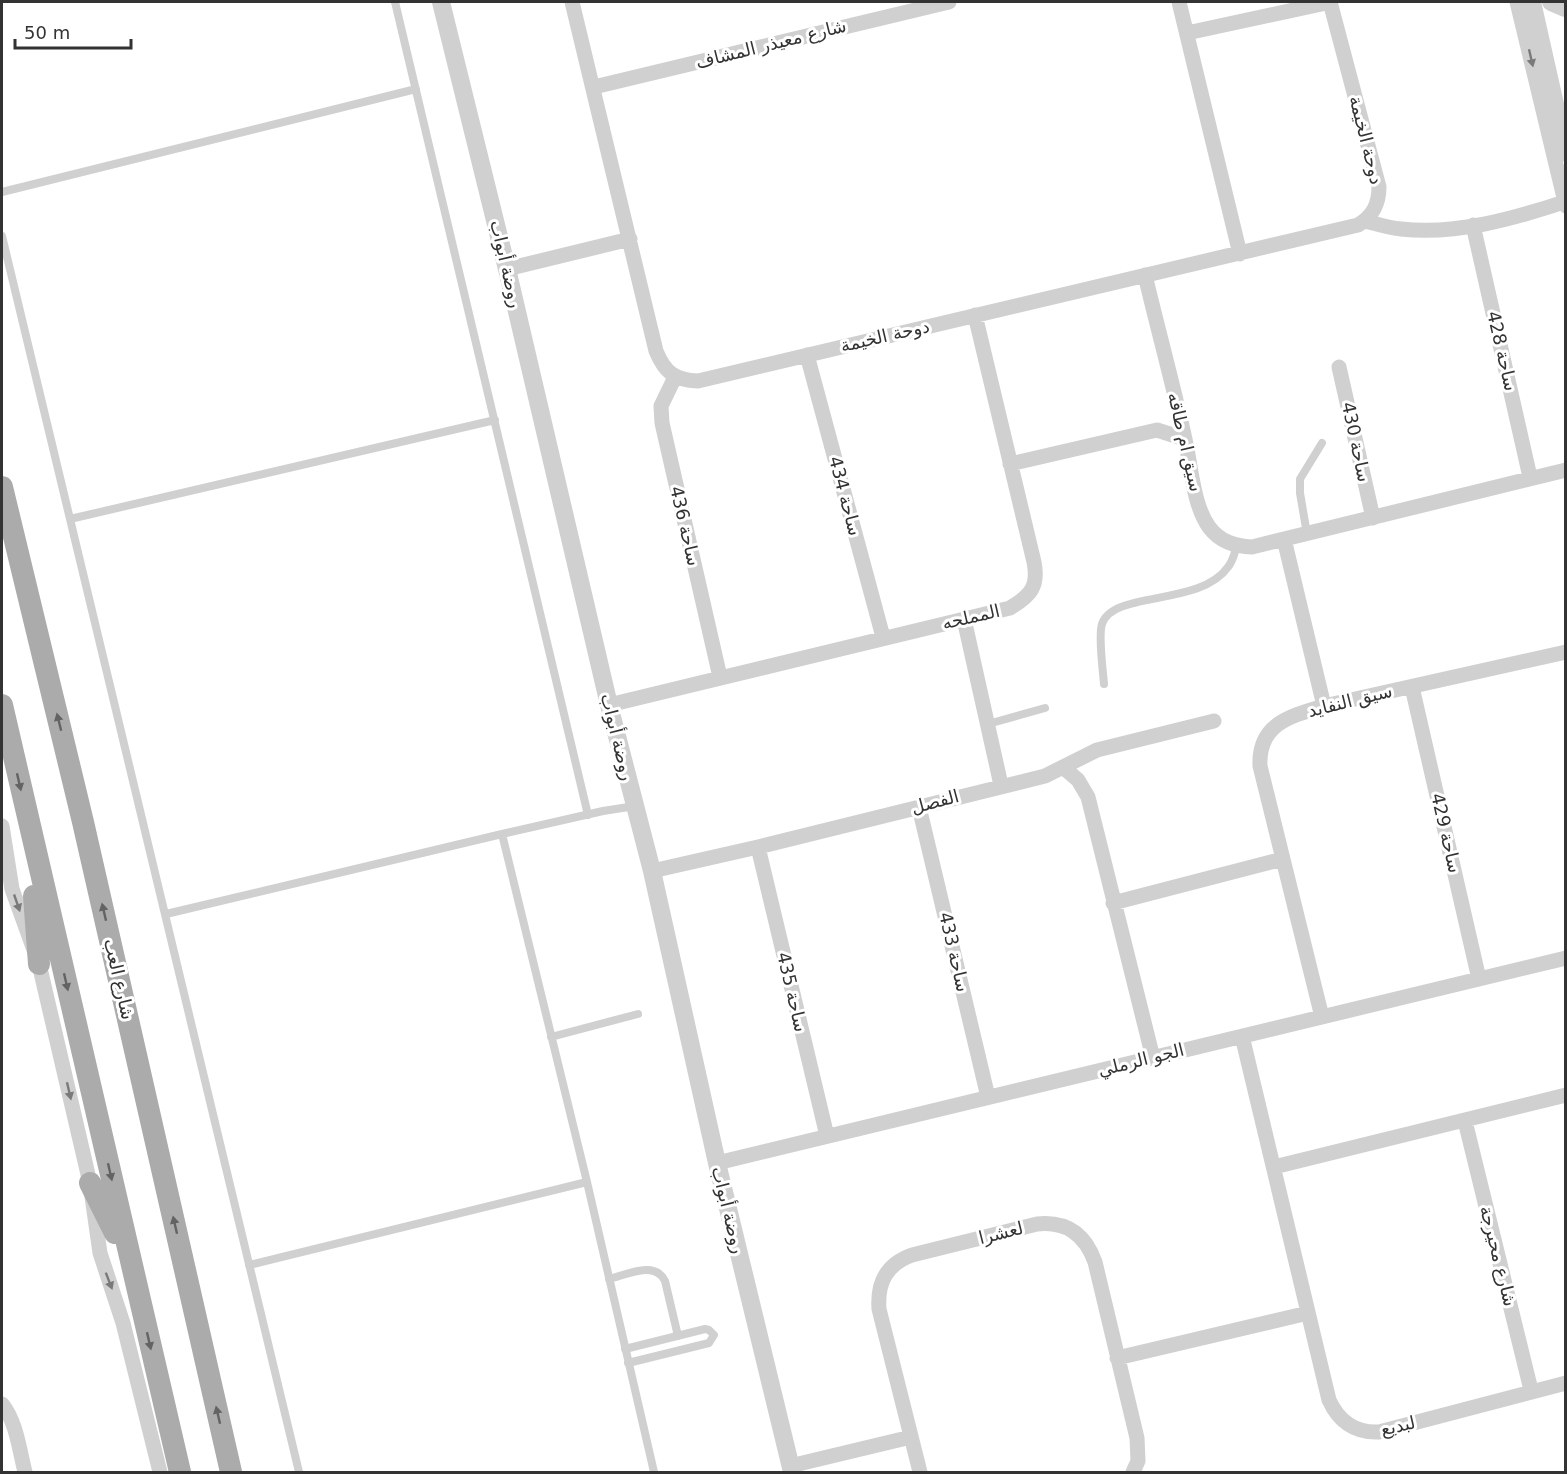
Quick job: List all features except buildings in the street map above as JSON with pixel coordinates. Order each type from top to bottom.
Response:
[{"type":"main road","name":"شارع العب","points":[[2,487],[86,834],[231,1473]]},
{"type":"main road","points":[[2,705],[180,1473]]},
{"type":"main road","points":[[29,823],[39,964]]},
{"type":"main road","points":[[90,1183],[132,1269]]},
{"type":"street","name":"روضة أبواب","points":[[441,2],[507,269],[609,705],[652,871],[717,1163],[791,1469]]},
{"type":"street","points":[[572,2],[656,351],[662,365],[675,377]]},
{"type":"street","name":"شارع معيذر المشاف","points":[[594,87],[949,2]]},
{"type":"street","points":[[1179,2],[1240,254]]},
{"type":"street","points":[[1187,33],[1330,2]]},
{"type":"street","name":"دوحة الخيمة","points":[[675,377],[687,381],[710,380],[975,315],[1350,228],[1365,221],[1376,206],[1379,187],[1330,2]]},
{"type":"street","points":[[1365,221],[1399,229],[1432,231],[1516,218],[1565,204],[1517,2]]},
{"type":"street","points":[[1546,2],[1534,10],[1566,153]]},
{"type":"street","name":"ساحة 428","points":[[1473,225],[1530,477]]},
{"type":"street","points":[[507,269],[630,239]]},
{"type":"street","name":"سيق ام طاقه","points":[[1145,275],[1202,515],[1216,535],[1237,546]]},
{"type":"street","name":"المملحه","points":[[609,705],[1010,608],[1030,594],[1034,586],[1034,562],[975,315]]},
{"type":"street","name":"ساحة 434","points":[[807,355],[883,638]]},
{"type":"street","name":"ساحة 430","points":[[1340,366],[1373,518]]},
{"type":"street","name":"ساحة 436","points":[[675,377],[661,406],[662,423],[720,677]]},
{"type":"street","points":[[1157,430],[1177,405]]},
{"type":"street","points":[[1010,464],[1157,430],[1185,439]]},
{"type":"street","points":[[1237,546],[1252,547],[1566,470]]},
{"type":"street","points":[[1284,539],[1324,706]]},
{"type":"street","points":[[964,619],[1001,785]]},
{"type":"street","name":"سيق النفايد","points":[[1322,1017],[1260,766],[1259,755],[1266,738],[1278,723],[1324,706],[1566,652]]},
{"type":"street","name":"ساحة 429","points":[[1412,687],[1479,979]]},
{"type":"street","name":"الفصل","points":[[652,871],[1045,776],[1097,750],[1214,721]]},
{"type":"street","points":[[1064,768],[1078,780],[1088,797],[1153,1058]]},
{"type":"street","name":"ساحة 433","points":[[919,807],[988,1097]]},
{"type":"street","points":[[2,826],[12,889],[39,964],[90,1183],[100,1253],[123,1323],[160,1473]]},
{"type":"street","name":"ساحة 435","points":[[758,847],[827,1136]]},
{"type":"street","points":[[1113,903],[1283,859]]},
{"type":"street","name":"الجو الرملي","points":[[717,1163],[1566,958]]},
{"type":"street","name":"لبديع","points":[[1242,1036],[1329,1400],[1339,1417],[1354,1428],[1379,1432],[1531,1390],[1566,1383]]},
{"type":"street","points":[[1274,1167],[1566,1095]]},
{"type":"street","name":"شارع محيرجة","points":[[1465,1121],[1531,1390]]},
{"type":"street","name":"لعشرا","points":[[920,1473],[879,1309],[878,1297],[885,1275],[901,1259],[1037,1224],[1050,1223],[1074,1230],[1091,1250],[1137,1438],[1138,1461],[1133,1473]]},
{"type":"street","points":[[1117,1358],[1308,1313]]},
{"type":"street","points":[[2,1404],[14,1426],[25,1473]]},
{"type":"street","points":[[791,1469],[911,1437]]},
{"type":"lane","points":[[395,2],[588,814]]},
{"type":"lane","points":[[2,192],[416,89]]},
{"type":"lane","points":[[2,236],[299,1473]]},
{"type":"lane","points":[[70,519],[495,420]]},
{"type":"lane","points":[[1307,534],[1300,479],[1322,443]]},
{"type":"lane","points":[[1104,684],[1101,630],[1107,614],[1122,606],[1206,586],[1227,569],[1237,546]]},
{"type":"lane","points":[[988,724],[1045,708]]},
{"type":"lane","points":[[166,914],[501,834],[635,806]]},
{"type":"lane","points":[[501,834],[654,1473]]},
{"type":"lane","points":[[551,1037],[638,1014]]},
{"type":"lane","points":[[249,1265],[586,1182]]},
{"type":"lane","points":[[609,1279],[650,1269],[661,1274],[665,1281],[678,1336]]},
{"type":"lane","points":[[625,1349],[705,1329],[714,1335],[709,1343],[628,1363]]}]
